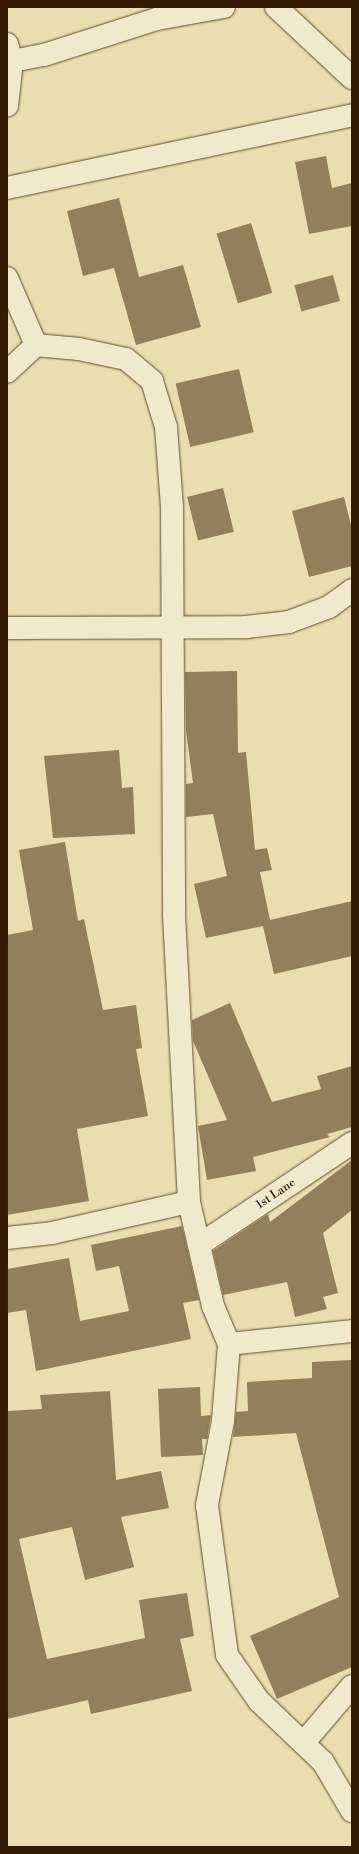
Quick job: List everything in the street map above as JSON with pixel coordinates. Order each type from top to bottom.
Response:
[{"type":"street","points":[[7,106],[9,53],[44,55],[157,19],[224,7]]},
{"type":"street","points":[[276,7],[352,78]]},
{"type":"street","points":[[7,188],[352,115]]},
{"type":"street","points":[[7,278],[36,346]]},
{"type":"street","points":[[7,372],[36,346],[79,349],[126,359],[152,381],[166,428],[172,507],[174,627],[174,915],[189,1202],[213,1306],[229,1344],[223,1421],[207,1504],[227,1655],[259,1702],[305,1741],[347,1784],[352,1811]]},
{"type":"street","points":[[7,628],[246,627],[289,622],[329,608],[352,590]]},
{"type":"street","name":"1st Lane","points":[[199,1245],[352,1143]]},
{"type":"street","points":[[7,1238],[52,1233],[189,1202]]},
{"type":"street","points":[[229,1344],[352,1331]]},
{"type":"street","points":[[305,1741],[352,1686]]},
{"type":"building","points":[[326,156],[332,188],[352,183],[352,226],[309,234],[295,162]]},
{"type":"building","points":[[119,198],[139,277],[183,265],[201,327],[136,345],[114,268],[83,276],[67,211]]},
{"type":"building","points":[[251,223],[272,293],[238,303],[217,234]]},
{"type":"building","points":[[333,275],[340,301],[301,311],[294,285]]},
{"type":"building","points":[[239,369],[254,432],[190,447],[176,384]]},
{"type":"building","points":[[223,488],[234,532],[198,541],[187,497]]},
{"type":"building","points":[[344,497],[352,529],[352,566],[309,577],[292,511]]},
{"type":"building","points":[[237,671],[238,753],[246,752],[255,850],[267,848],[272,870],[260,872],[270,920],[352,901],[352,956],[274,974],[263,926],[206,938],[194,884],[227,876],[213,814],[186,817],[186,784],[193,783],[186,731],[185,672]]},
{"type":"building","points":[[119,750],[122,788],[133,787],[135,834],[53,838],[44,756]]},
{"type":"building","points":[[65,842],[78,921],[84,919],[103,1010],[136,1005],[142,1048],[136,1049],[148,1116],[77,1129],[89,1201],[7,1215],[7,935],[33,930],[19,850]]},
{"type":"building","points":[[230,1003],[272,1102],[321,1089],[317,1076],[352,1066],[352,1127],[327,1134],[330,1137],[253,1157],[256,1171],[207,1180],[198,1126],[227,1120],[193,1041],[192,1020]]},
{"type":"building","points":[[352,1160],[352,1210],[323,1233],[338,1293],[323,1297],[327,1309],[295,1317],[287,1282],[223,1295],[213,1251],[268,1214],[270,1222]]},
{"type":"building","points":[[182,1226],[199,1300],[183,1303],[191,1339],[36,1371],[26,1310],[7,1313],[7,1269],[69,1258],[80,1321],[129,1311],[119,1266],[96,1271],[91,1245]]},
{"type":"building","points":[[352,1360],[352,1667],[277,1699],[250,1636],[339,1597],[296,1433],[233,1437],[236,1412],[248,1411],[247,1382],[312,1378],[312,1362]]},
{"type":"building","points":[[200,1387],[201,1416],[211,1415],[207,1439],[202,1439],[203,1455],[161,1457],[158,1389]]},
{"type":"building","points":[[110,1391],[116,1480],[161,1471],[169,1508],[121,1517],[134,1567],[85,1580],[72,1527],[19,1539],[47,1659],[145,1638],[139,1600],[187,1593],[194,1636],[180,1639],[192,1691],[91,1714],[88,1700],[7,1719],[7,1411],[42,1409],[40,1395]]}]
